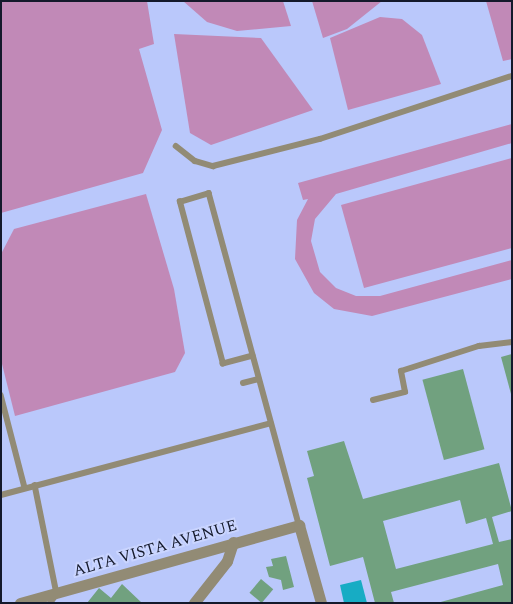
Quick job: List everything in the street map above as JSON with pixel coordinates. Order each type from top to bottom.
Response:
[{"type":"street","name":"ALTA VISTA AVENUE","points":[[20,603],[54,598],[233,542],[299,524]]},
{"type":"street","points":[[299,524],[321,603]]},
{"type":"street","points":[[194,603],[227,561],[233,542]]},
{"type":"street","points":[[54,598],[67,603]]},
{"type":"lane","points":[[176,146],[195,161],[213,166],[320,139],[512,76]]},
{"type":"lane","points":[[253,356],[223,364],[180,202],[209,193],[299,524]]},
{"type":"lane","points":[[373,400],[405,392],[401,371],[479,346],[512,342]]},
{"type":"lane","points":[[243,383],[259,379]]},
{"type":"lane","points":[[1,395],[25,488]]},
{"type":"lane","points":[[1,495],[271,423]]},
{"type":"lane","points":[[35,486],[54,598]]},
{"type":"shaded area","points":[[1,1],[147,1],[154,44],[139,49],[162,130],[143,173],[1,213]]},
{"type":"shaded area","points":[[183,1],[283,1],[291,26],[237,31],[207,22]]},
{"type":"shaded area","points":[[312,1],[382,1],[347,29],[323,38]]},
{"type":"shaded area","points":[[486,1],[512,1],[512,59],[503,61]]},
{"type":"shaded area","points":[[380,17],[402,19],[422,35],[441,84],[348,110],[330,38]]},
{"type":"shaded area","points":[[174,34],[261,38],[313,110],[211,145],[190,133]]},
{"type":"shaded area","points":[[512,124],[512,143],[336,194],[315,219],[311,241],[320,272],[336,288],[356,296],[380,296],[512,260],[512,279],[372,316],[334,309],[314,293],[295,259],[297,220],[308,199],[303,200],[298,183]]},
{"type":"shaded area","points":[[512,158],[512,248],[364,288],[341,205]]},
{"type":"shaded area","points":[[146,194],[174,289],[185,353],[175,372],[15,416],[1,360],[1,254],[14,229]]},
{"type":"shaded area","points":[[361,580],[367,603],[344,603],[340,585]]},
{"type":"building","points":[[512,354],[512,394],[511,394],[501,357]]},
{"type":"building","points":[[463,369],[484,449],[444,460],[422,380]]},
{"type":"building","points":[[344,441],[363,499],[499,463],[512,511],[492,517],[499,542],[512,539],[512,603],[437,603],[503,585],[498,564],[391,592],[394,603],[375,603],[363,557],[330,566],[307,478],[314,476],[307,451]],"holes":[[[460,500],[466,524],[486,518],[493,544],[396,569],[383,521]]]},
{"type":"building","points":[[286,556],[294,587],[283,590],[281,580],[269,577],[266,567],[273,566],[271,559]]},
{"type":"building","points":[[261,579],[273,589],[262,603],[249,593]]},
{"type":"building","points":[[122,584],[142,603],[87,603],[99,588],[111,598]]}]
